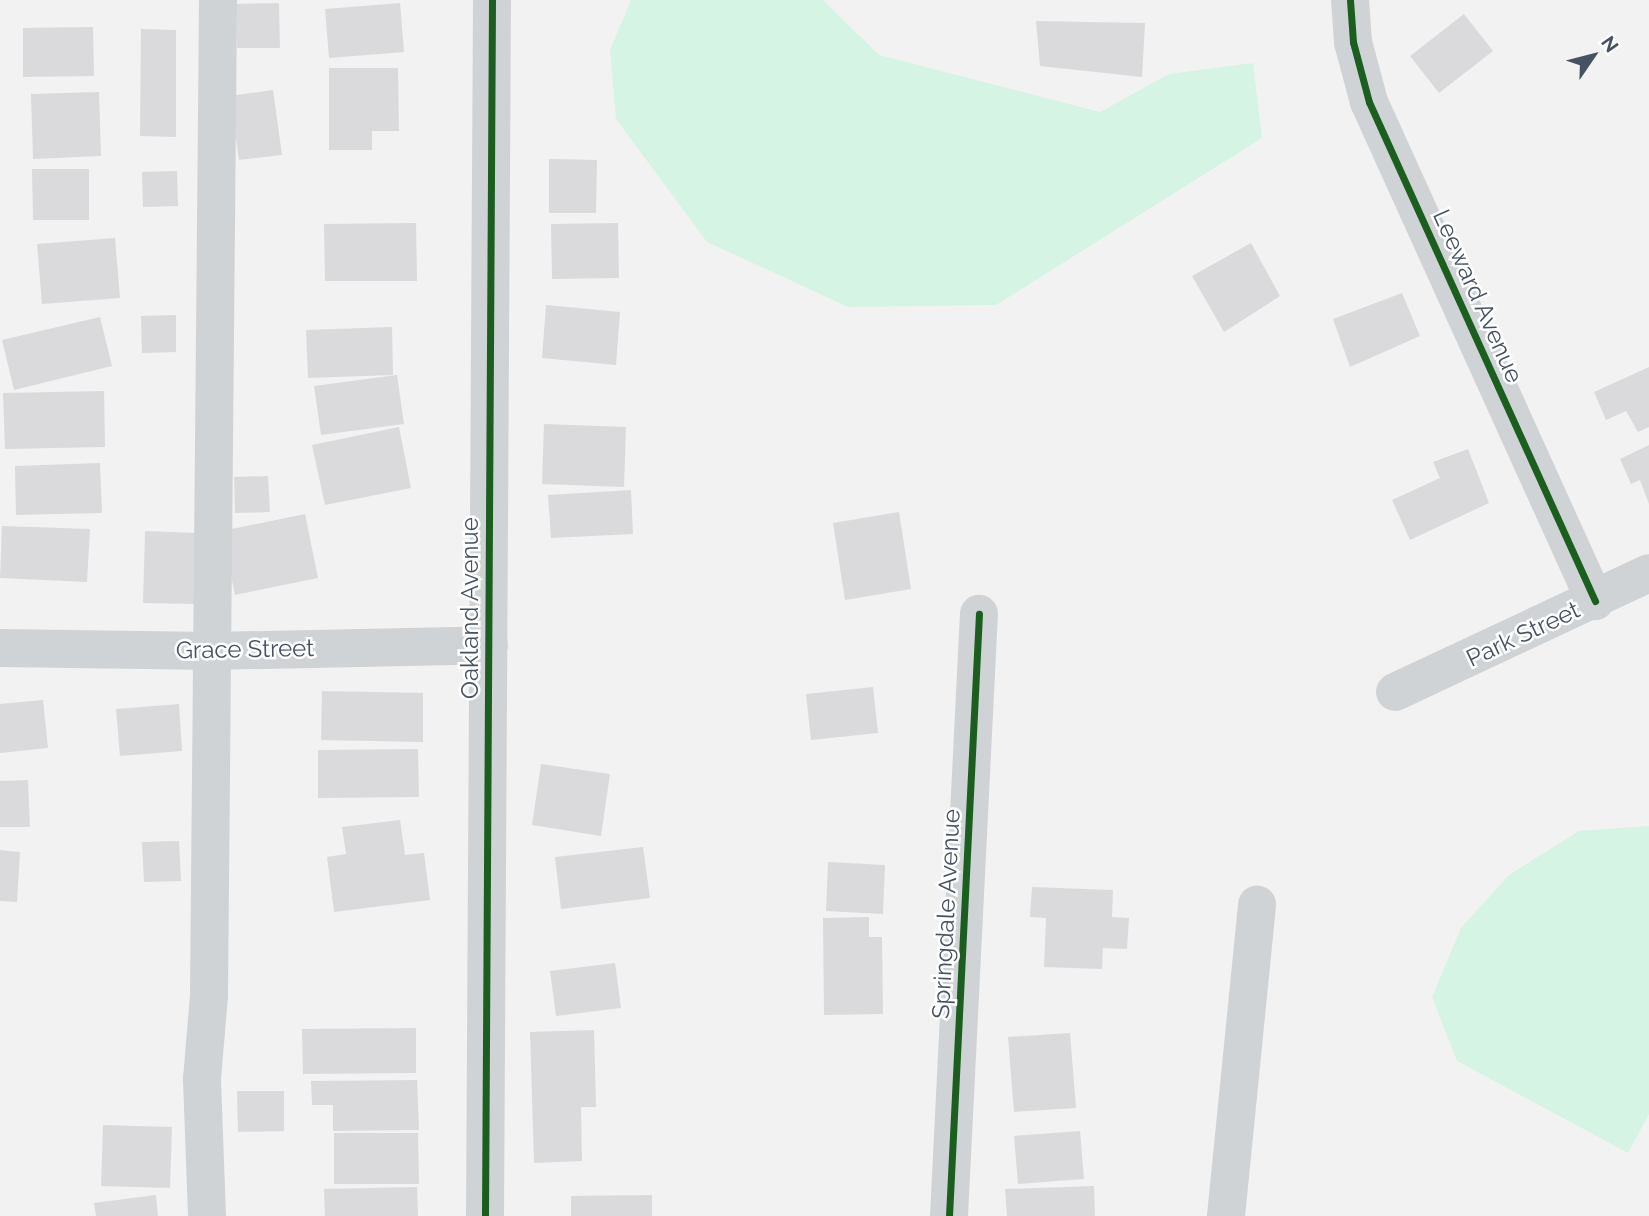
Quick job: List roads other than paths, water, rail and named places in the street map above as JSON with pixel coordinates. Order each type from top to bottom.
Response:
[{"type":"street","points":[[206,1216],[201,1079],[209,995],[218,0]]},
{"type":"street","name":"Oakland Avenue","points":[[485,1216],[492,0]]},
{"type":"street","name":"Leeward Avenue","points":[[1350,0],[1353,42],[1369,102],[1595,601]]},
{"type":"street","name":"Park Street","points":[[1395,692],[1595,601],[1649,573]]},
{"type":"street","name":"Springdale Avenue","points":[[949,1216],[979,614]]},
{"type":"street","name":"Grace Street","points":[[0,648],[213,651],[489,645]]},
{"type":"street","points":[[1226,1216],[1257,905]]}]
